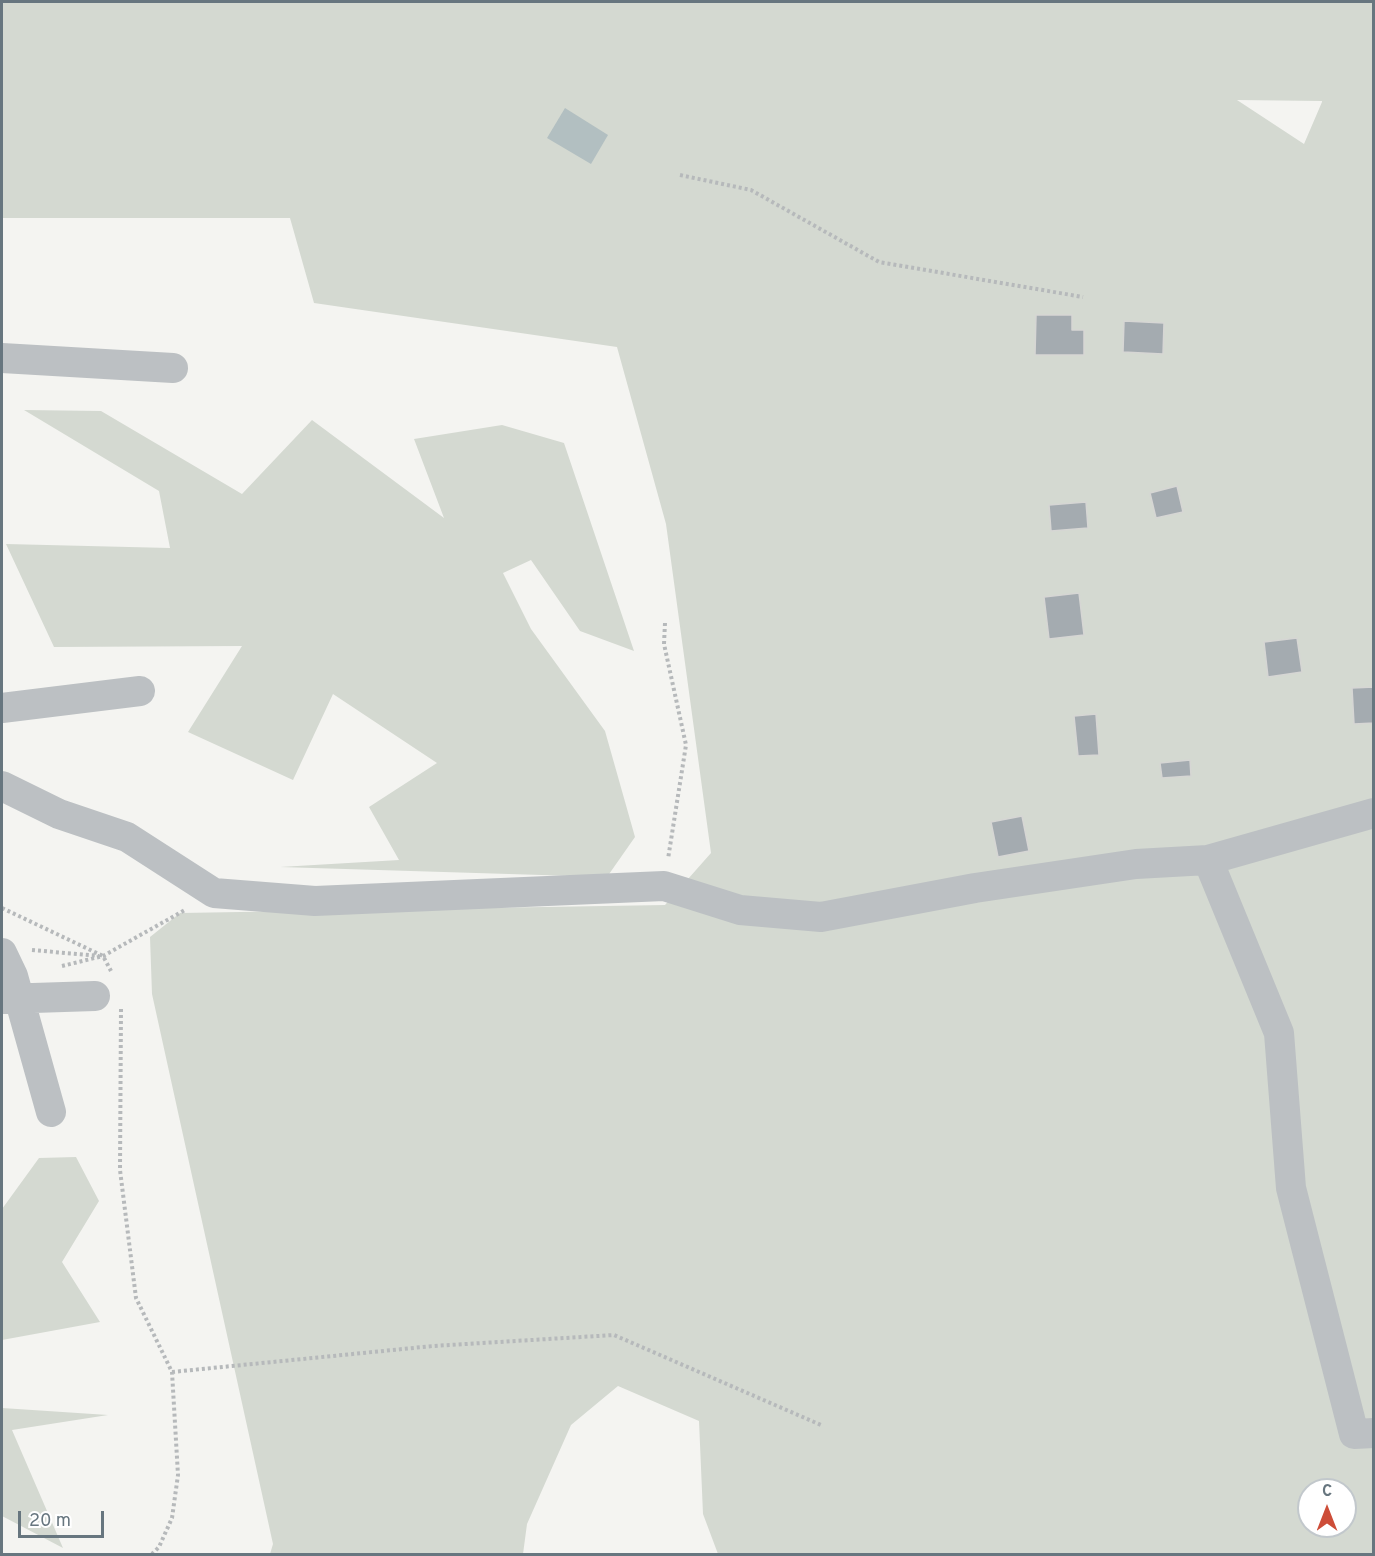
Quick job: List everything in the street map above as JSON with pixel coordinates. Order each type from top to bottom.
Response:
[{"type":"lane","points":[[2,358],[173,368]]},
{"type":"lane","points":[[2,708],[140,691]]},
{"type":"lane","points":[[2,786],[59,814],[127,837],[214,893],[315,901],[664,886],[740,910],[821,917],[975,888],[1136,864],[1208,860],[1374,813]]},
{"type":"lane","points":[[1208,860],[1279,1033],[1291,1188],[1354,1434],[1374,1433]]},
{"type":"lane","points":[[13,951],[10,998],[51,1112]]},
{"type":"lane","points":[[10,998],[109,990]]},
{"type":"path","points":[[680,175],[751,190],[879,262],[1083,297]]},
{"type":"path","points":[[664,886],[686,745],[664,644],[665,623]]},
{"type":"path","points":[[58,966],[103,957],[214,893]]},
{"type":"path","points":[[2,908],[103,957]]},
{"type":"path","points":[[13,951],[103,957]]},
{"type":"path","points":[[103,957],[109,990],[120,1170],[136,1298],[172,1372],[178,1474],[172,1518],[159,1547],[153,1554]]},
{"type":"path","points":[[172,1372],[433,1346],[614,1335],[821,1425]]},
{"type":"shaded area","points":[[2,2],[1373,2],[1373,1554],[718,1554],[703,1514],[699,1421],[618,1386],[571,1425],[527,1524],[523,1554],[270,1554],[273,1544],[152,994],[150,937],[180,913],[665,905],[711,853],[666,524],[617,347],[314,303],[290,218],[2,218]],"holes":[[[1237,100],[1322,101],[1304,144]]]},
{"type":"shaded area","points":[[565,108],[608,135],[591,164],[547,138]]},
{"type":"shaded area","points":[[24,410],[101,411],[242,494],[312,420],[444,518],[414,439],[502,425],[564,443],[634,651],[580,631],[531,560],[503,573],[531,629],[605,731],[635,837],[607,877],[280,867],[399,860],[369,807],[437,763],[333,694],[293,780],[188,732],[242,646],[54,647],[6,544],[170,548],[159,491]]},
{"type":"shaded area","points":[[76,1157],[99,1201],[62,1262],[100,1322],[2,1340],[2,1209],[39,1158]]},
{"type":"shaded area","points":[[2,1408],[108,1415],[12,1430],[63,1548],[2,1516]]},
{"type":"building","points":[[1036,315],[1072,315],[1072,330],[1084,330],[1084,355],[1035,355]]},
{"type":"building","points":[[1124,321],[1164,323],[1163,354],[1123,352]]},
{"type":"building","points":[[1177,486],[1183,512],[1156,518],[1150,493]]},
{"type":"building","points":[[1086,502],[1088,528],[1051,531],[1049,505]]},
{"type":"building","points":[[1079,593],[1084,635],[1049,639],[1044,597]]},
{"type":"building","points":[[1297,638],[1302,672],[1268,677],[1264,642]]},
{"type":"building","points":[[1374,687],[1374,723],[1354,724],[1352,688]]},
{"type":"building","points":[[1096,714],[1099,755],[1078,756],[1074,716]]},
{"type":"building","points":[[1190,760],[1191,776],[1162,778],[1160,763]]},
{"type":"building","points":[[1022,816],[1029,851],[998,857],[991,822]]}]
